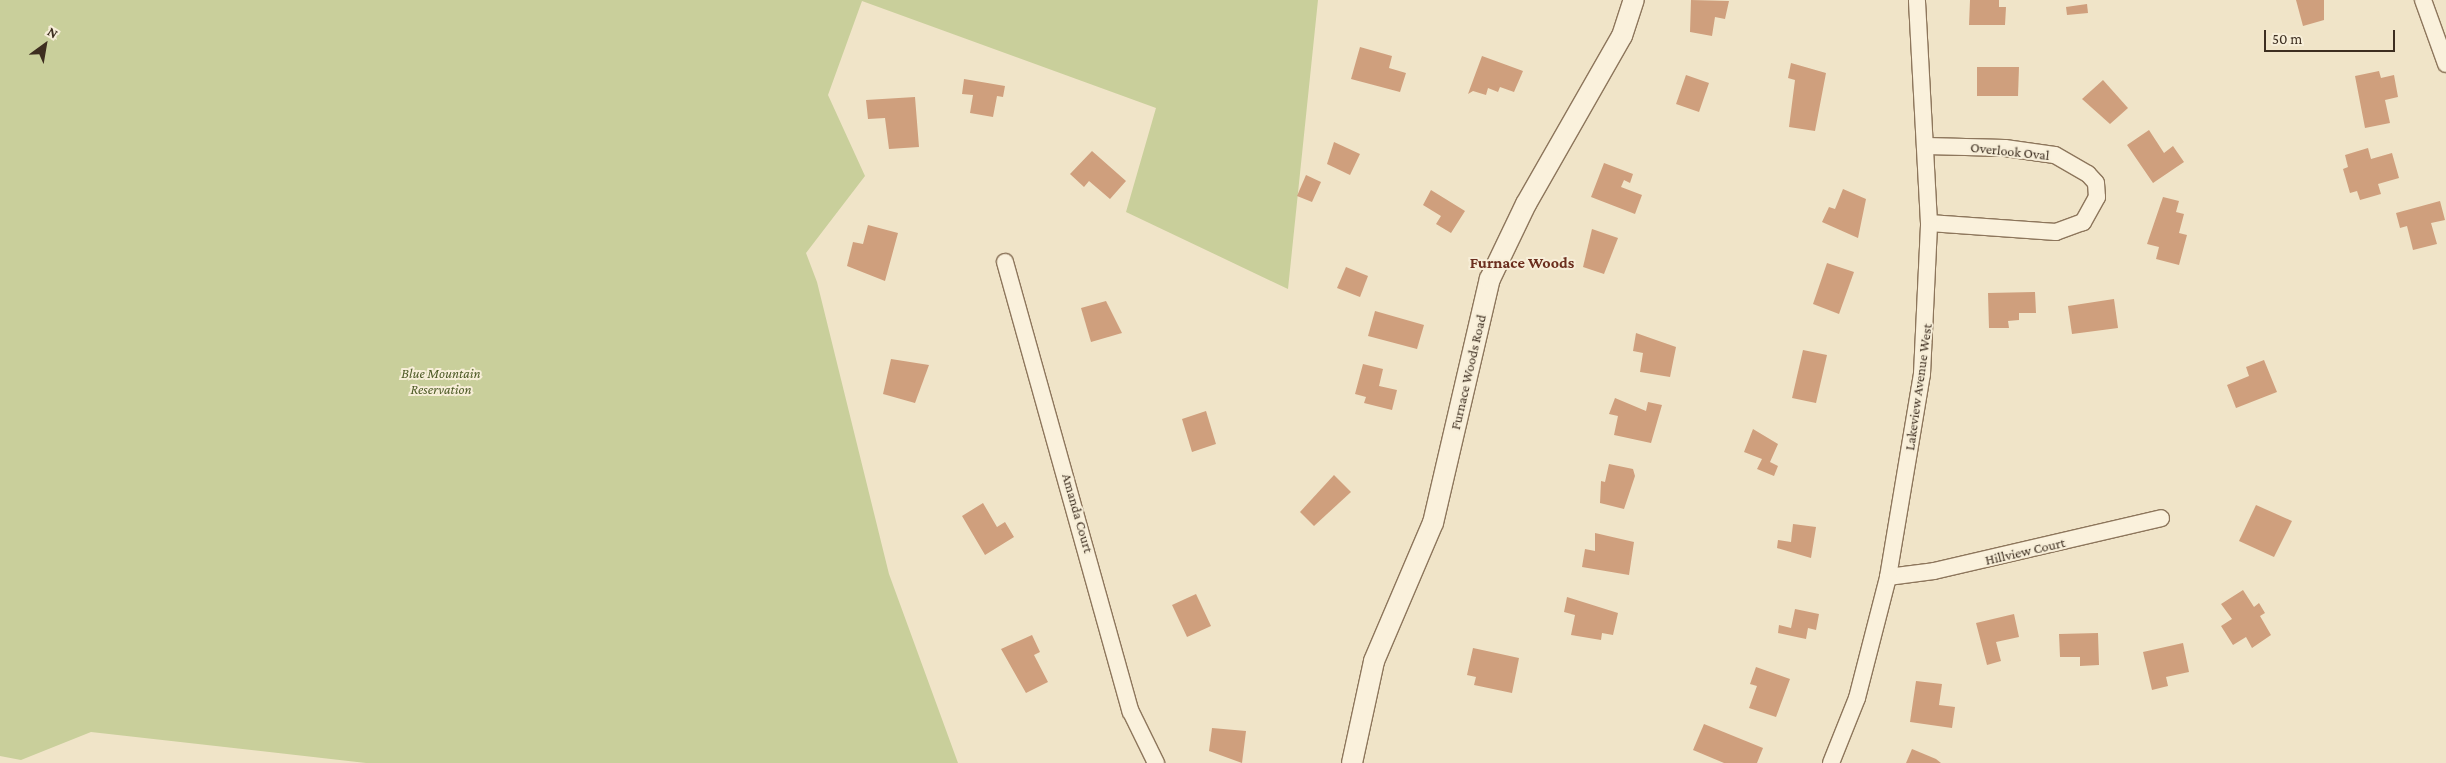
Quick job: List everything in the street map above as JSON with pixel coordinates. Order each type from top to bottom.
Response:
[{"type":"street","name":"Furnace Woods Road","points":[[1352,763],[1374,662],[1432,523],[1490,279],[1526,204],[1622,36],[1634,0]]},
{"type":"street","name":"Lakeview Avenue West","points":[[1831,763],[1857,698],[1888,577],[1922,374],[1929,222],[1916,0]]},
{"type":"street","points":[[2423,0],[2446,64]]},
{"type":"street","name":"Overlook Oval","points":[[1926,146],[2006,148],[2055,155],[2088,174],[2096,183],[2097,197],[2084,222],[2056,232],[1929,222]]},
{"type":"street","name":"Amanda Court","points":[[1005,262],[1080,515],[1131,712],[1156,763]]},
{"type":"street","name":"Hillview Court","points":[[1888,577],[1934,572],[2161,518]]},
{"type":"green space","name":"Blue Mountain Reservation","points":[[0,0],[1318,0],[1288,289],[1126,212],[1156,108],[862,1],[828,95],[865,176],[806,253],[817,282],[889,574],[958,763],[366,763],[91,732],[21,760],[0,756]]},
{"type":"building","points":[[1691,0],[1729,1],[1725,19],[1715,17],[1712,36],[1690,32]]},
{"type":"building","points":[[1970,0],[1999,0],[1999,7],[2006,7],[2005,25],[1969,25]]},
{"type":"building","points":[[2296,0],[2324,0],[2324,20],[2303,26]]},
{"type":"building","points":[[2087,4],[2088,13],[2067,15],[2066,7]]},
{"type":"building","points":[[1360,47],[1392,56],[1389,68],[1406,73],[1400,92],[1351,79]]},
{"type":"building","points":[[1482,56],[1523,71],[1514,92],[1500,87],[1498,92],[1488,88],[1486,95],[1473,91],[1468,94]]},
{"type":"building","points":[[1791,63],[1826,73],[1815,131],[1789,127],[1795,80],[1788,78]]},
{"type":"building","points":[[1977,67],[2019,67],[2018,96],[1977,96]]},
{"type":"building","points":[[2379,71],[2381,78],[2394,75],[2398,97],[2385,100],[2390,123],[2365,128],[2355,76]]},
{"type":"building","points":[[1686,75],[1709,83],[1699,112],[1676,104]]},
{"type":"building","points":[[964,79],[1005,86],[1003,97],[997,96],[993,117],[970,113],[973,95],[962,94]]},
{"type":"building","points":[[2103,80],[2128,108],[2110,124],[2082,99]]},
{"type":"building","points":[[915,97],[919,147],[889,149],[885,118],[868,119],[866,100]]},
{"type":"building","points":[[2149,130],[2164,153],[2173,146],[2184,162],[2153,183],[2127,145]]},
{"type":"building","points":[[1334,142],[1360,154],[1350,175],[1327,164]]},
{"type":"building","points":[[2368,148],[2371,159],[2392,153],[2399,178],[2378,184],[2381,194],[2360,200],[2357,191],[2350,193],[2343,169],[2348,167],[2345,155]]},
{"type":"building","points":[[1092,151],[1126,181],[1110,199],[1089,181],[1084,187],[1070,174]]},
{"type":"building","points":[[1604,163],[1633,174],[1630,183],[1624,180],[1621,187],[1642,195],[1635,214],[1591,197]]},
{"type":"building","points":[[1306,175],[1321,182],[1312,202],[1297,196]]},
{"type":"building","points":[[1843,189],[1866,199],[1858,238],[1822,222],[1829,207],[1835,209]]},
{"type":"building","points":[[1431,190],[1465,211],[1451,233],[1436,224],[1441,216],[1423,205]]},
{"type":"building","points":[[2163,197],[2179,201],[2176,212],[2184,214],[2179,233],[2187,235],[2179,265],[2156,259],[2159,247],[2147,244]]},
{"type":"building","points":[[2440,201],[2445,220],[2431,223],[2437,244],[2413,250],[2407,226],[2400,228],[2396,213]]},
{"type":"building","points":[[868,225],[898,233],[885,281],[847,266],[853,242],[863,244]]},
{"type":"building","points":[[1592,229],[1618,238],[1604,274],[1583,267]]},
{"type":"building","points":[[1827,263],[1854,272],[1839,314],[1813,304]]},
{"type":"building","points":[[1346,267],[1368,276],[1360,297],[1337,288]]},
{"type":"building","points":[[2035,292],[2036,313],[2019,313],[2019,320],[2008,321],[2009,328],[1989,328],[1988,293]]},
{"type":"building","points":[[2114,299],[2118,328],[2072,334],[2068,306]]},
{"type":"building","points":[[1106,301],[1122,333],[1091,342],[1081,308]]},
{"type":"building","points":[[1375,311],[1424,325],[1417,349],[1368,336]]},
{"type":"building","points":[[1636,333],[1676,347],[1670,377],[1640,372],[1643,353],[1633,351]]},
{"type":"building","points":[[1803,350],[1827,355],[1816,403],[1792,398]]},
{"type":"building","points":[[891,359],[929,365],[915,403],[883,394]]},
{"type":"building","points":[[2264,360],[2277,392],[2236,408],[2227,385],[2249,376],[2246,367]]},
{"type":"building","points":[[1363,364],[1383,369],[1379,386],[1397,390],[1392,410],[1364,403],[1366,397],[1355,394]]},
{"type":"building","points":[[1615,398],[1646,411],[1648,402],[1662,405],[1651,443],[1614,435],[1618,416],[1609,414]]},
{"type":"building","points":[[1206,411],[1216,444],[1192,452],[1182,419]]},
{"type":"building","points":[[1753,429],[1778,444],[1770,462],[1778,466],[1774,476],[1757,469],[1762,459],[1744,452]]},
{"type":"building","points":[[1609,464],[1633,469],[1635,476],[1624,509],[1600,503],[1601,481],[1605,482]]},
{"type":"building","points":[[1334,475],[1351,492],[1314,526],[1300,512]]},
{"type":"building","points":[[983,503],[997,527],[1005,522],[1014,537],[985,555],[962,516]]},
{"type":"building","points":[[2256,505],[2292,521],[2274,557],[2239,541]]},
{"type":"building","points":[[1793,524],[1816,527],[1811,558],[1777,548],[1778,540],[1791,542]]},
{"type":"building","points":[[1595,533],[1634,542],[1629,575],[1582,567],[1585,549],[1595,551]]},
{"type":"building","points":[[2243,590],[2254,607],[2259,603],[2265,613],[2260,616],[2271,635],[2252,648],[2246,637],[2233,645],[2221,626],[2232,619],[2221,604]]},
{"type":"building","points":[[1196,594],[1211,626],[1187,637],[1172,605]]},
{"type":"building","points":[[1567,597],[1618,613],[1613,635],[1602,633],[1601,640],[1571,635],[1575,615],[1564,612]]},
{"type":"building","points":[[1795,609],[1819,614],[1816,630],[1808,628],[1806,639],[1778,633],[1779,625],[1791,628]]},
{"type":"building","points":[[2014,614],[2019,637],[1996,642],[2001,661],[1987,665],[1976,623]]},
{"type":"building","points":[[2098,633],[2099,665],[2080,666],[2080,657],[2060,657],[2059,634]]},
{"type":"building","points":[[1032,635],[1040,652],[1034,655],[1048,682],[1026,693],[1001,649]]},
{"type":"building","points":[[2183,643],[2189,672],[2166,677],[2168,686],[2152,690],[2143,652]]},
{"type":"building","points":[[1473,648],[1519,658],[1512,693],[1474,685],[1476,677],[1467,675]]},
{"type":"building","points":[[1756,667],[1790,679],[1776,717],[1749,708],[1757,686],[1750,684]]},
{"type":"building","points":[[1916,681],[1942,684],[1939,705],[1955,707],[1952,728],[1910,722]]},
{"type":"building","points":[[1704,724],[1763,748],[1757,763],[1724,763],[1693,750]]},
{"type":"building","points":[[1212,728],[1246,731],[1242,763],[1209,751]]},
{"type":"building","points":[[1912,749],[1936,759],[1941,763],[1906,763]]},
{"type":"district","name":"Furnace Woods","points":[[1522,263]]}]
